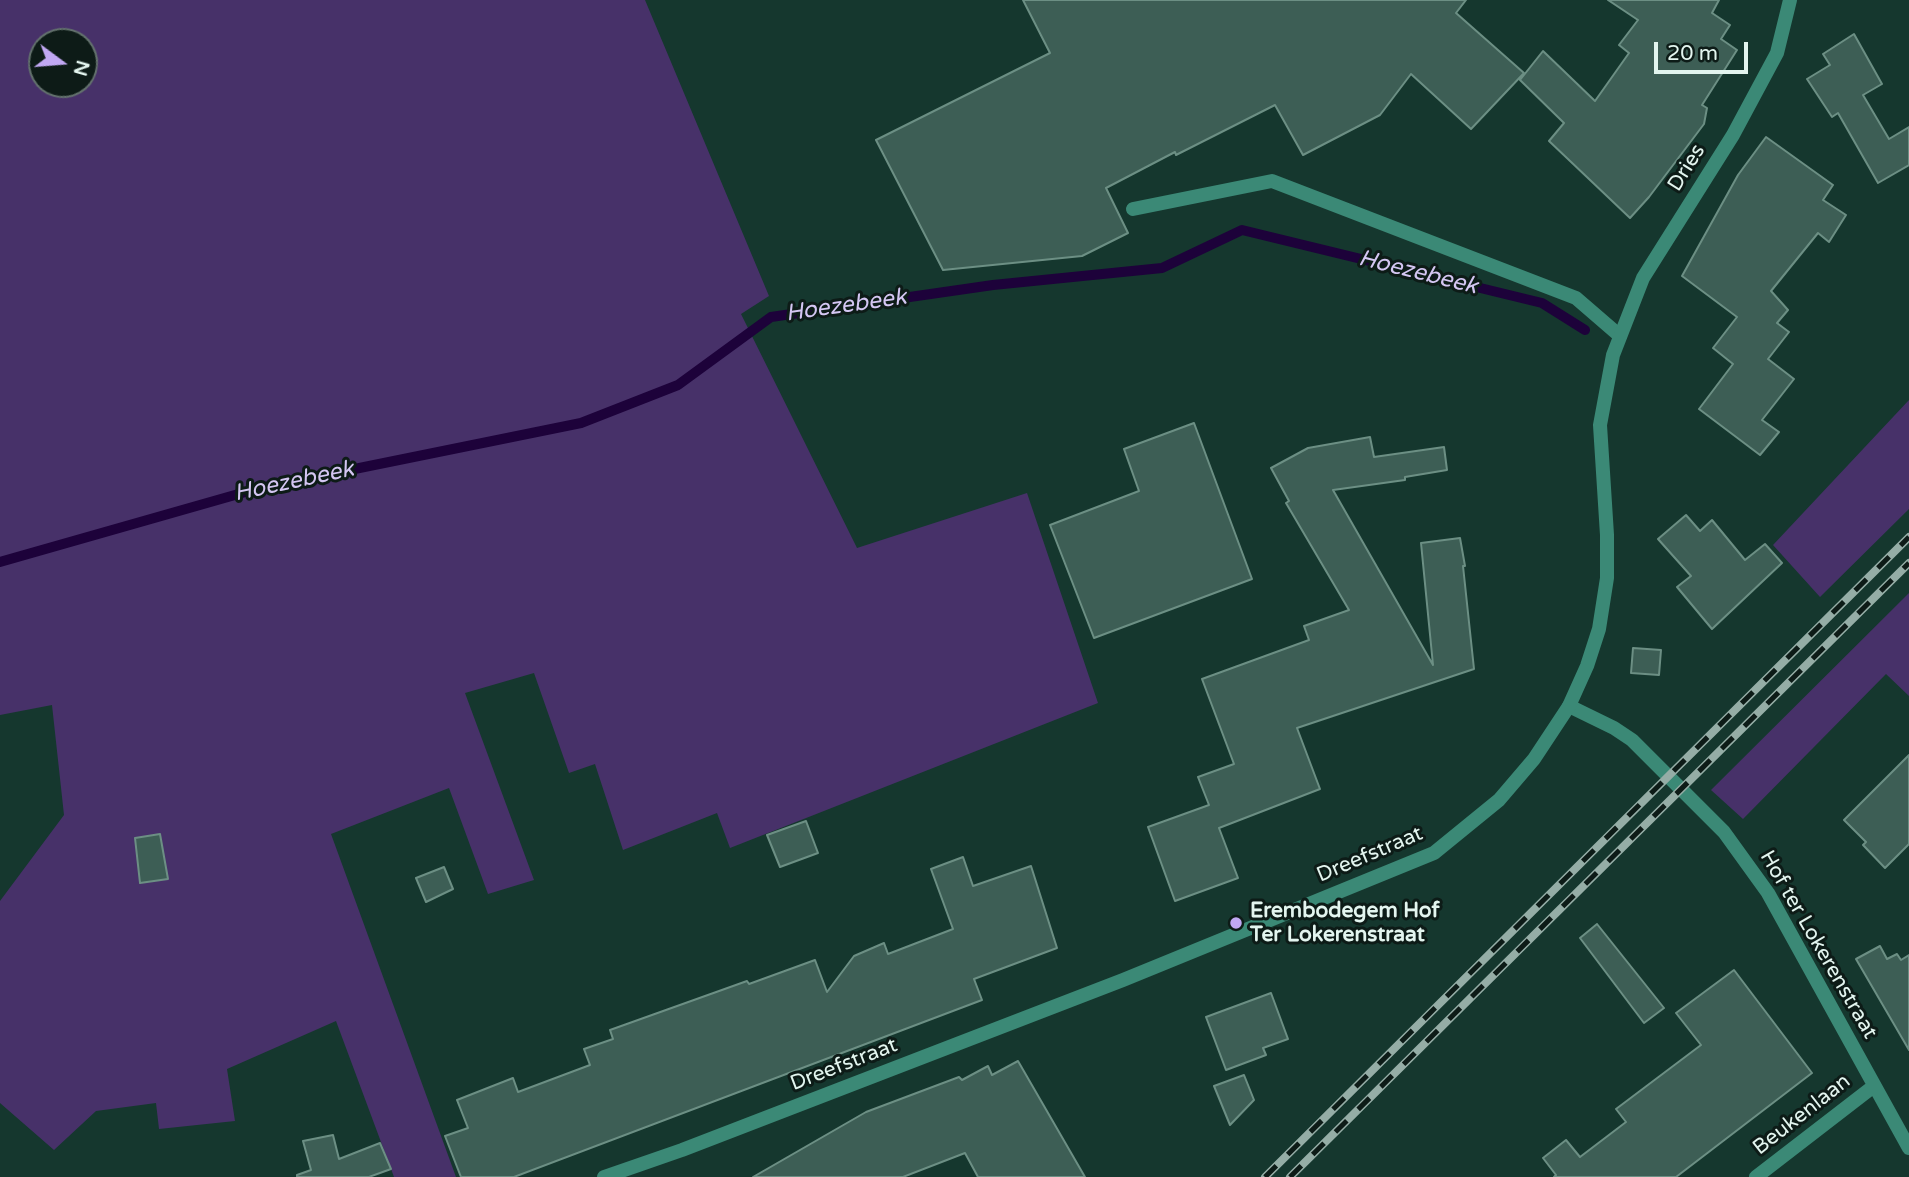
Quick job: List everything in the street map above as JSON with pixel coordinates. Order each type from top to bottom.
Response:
[{"type":"street","name":"Dries","points":[[1613,355],[1643,278],[1733,135],[1777,53],[1790,0]]},
{"type":"street","points":[[1133,209],[1272,181],[1576,298],[1620,336]]},
{"type":"street","name":"Dreefstraat","points":[[604,1177],[682,1150],[1097,990],[1434,853],[1499,800],[1534,759],[1569,706],[1587,666],[1599,629],[1607,578],[1608,535],[1600,425],[1613,355]]},
{"type":"street","name":"Hof ter Lokerenstraat","points":[[1569,706],[1632,740],[1724,832],[1768,894],[1909,1148]]},
{"type":"street","name":"Beukenlaan","points":[[1756,1177],[1874,1086]]},
{"type":"shaded area","points":[[0,0],[645,0],[769,296],[741,314],[857,548],[1027,493],[1098,703],[730,848],[717,813],[623,850],[595,764],[569,773],[534,673],[465,693],[534,880],[488,894],[449,788],[331,834],[456,1177],[394,1177],[336,1021],[227,1069],[235,1121],[159,1129],[156,1103],[96,1111],[54,1150],[0,1103],[0,901],[64,815],[52,705],[0,715]]},
{"type":"shaded area","points":[[1909,400],[1909,509],[1820,597],[1773,545]]},
{"type":"shaded area","points":[[1909,593],[1909,696],[1886,674],[1743,819],[1711,790]]},
{"type":"building","points":[[1023,0],[1466,0],[1456,13],[1524,73],[1471,129],[1411,74],[1380,115],[1303,155],[1275,105],[1106,188],[1128,233],[1082,256],[943,270],[876,140],[1050,53]]},
{"type":"building","points":[[1608,0],[1719,0],[1712,13],[1730,25],[1721,39],[1737,50],[1702,105],[1707,108],[1704,124],[1630,218],[1549,141],[1564,123],[1520,80],[1543,51],[1595,101],[1629,53],[1619,45],[1638,20]]},
{"type":"building","points":[[1854,34],[1882,84],[1863,95],[1889,139],[1909,127],[1909,165],[1878,183],[1838,113],[1832,117],[1807,79],[1830,65],[1823,54]]},
{"type":"building","points":[[1766,137],[1833,185],[1823,200],[1846,215],[1829,242],[1818,233],[1771,291],[1788,310],[1777,323],[1789,332],[1768,359],[1794,379],[1762,420],[1779,432],[1760,455],[1699,409],[1733,364],[1713,348],[1737,317],[1682,276],[1738,175]]},
{"type":"building","points":[[1194,423],[1252,579],[1094,638],[1050,525],[1139,491],[1124,449]]},
{"type":"building","points":[[1370,437],[1374,457],[1444,447],[1447,470],[1405,477],[1405,480],[1333,490],[1433,665],[1421,543],[1460,538],[1474,669],[1297,728],[1320,789],[1219,828],[1238,878],[1175,901],[1148,827],[1209,805],[1198,777],[1234,764],[1202,679],[1309,640],[1304,626],[1349,610],[1286,503],[1289,501],[1271,468],[1308,448]]},
{"type":"building","points":[[1686,515],[1700,531],[1712,520],[1745,560],[1765,544],[1782,563],[1712,629],[1677,587],[1691,576],[1658,539]]},
{"type":"building","points":[[1633,648],[1661,650],[1659,675],[1631,673]]},
{"type":"building","points":[[1909,755],[1909,844],[1885,868],[1863,845],[1866,842],[1844,820]]},
{"type":"building","points":[[806,821],[818,853],[780,867],[767,835]]},
{"type":"building","points":[[160,834],[168,879],[140,883],[135,838]]},
{"type":"building","points":[[963,857],[973,886],[1031,866],[1057,948],[974,979],[982,1000],[514,1177],[461,1177],[445,1136],[468,1128],[457,1100],[513,1078],[518,1092],[590,1065],[584,1049],[613,1039],[610,1030],[747,981],[749,984],[815,960],[827,992],[854,956],[884,943],[888,954],[953,929],[931,869]]},
{"type":"building","points":[[444,867],[453,889],[426,902],[416,878]]},
{"type":"building","points":[[1597,924],[1664,1008],[1644,1023],[1580,938]]},
{"type":"building","points":[[1880,946],[1887,959],[1897,954],[1901,960],[1909,955],[1909,1050],[1856,959]]},
{"type":"building","points":[[1734,970],[1812,1073],[1676,1177],[1554,1177],[1556,1175],[1543,1158],[1566,1140],[1580,1157],[1626,1122],[1616,1109],[1701,1045],[1676,1013]]},
{"type":"building","points":[[1271,993],[1288,1039],[1263,1048],[1266,1055],[1226,1070],[1206,1017]]},
{"type":"building","points":[[1018,1061],[1085,1177],[978,1177],[965,1153],[903,1177],[753,1177],[866,1112],[959,1077],[962,1080],[988,1066],[992,1075]]},
{"type":"building","points":[[1244,1075],[1254,1100],[1230,1125],[1214,1086]]},
{"type":"building","points":[[333,1135],[339,1159],[380,1143],[391,1169],[369,1177],[297,1177],[311,1170],[303,1141]]},
{"type":"waterway","name":"Hoezebeek","points":[[0,562],[256,489],[581,423],[678,385],[771,317],[993,285],[1162,268],[1242,230],[1542,303],[1585,330]]},
{"type":"railway","points":[[1265,1177],[1909,537]]},
{"type":"railway","points":[[1290,1177],[1909,563]]},
{"type":"place","name":"Erembodegem Hof Ter Lokerenstraat","points":[[1236,923]]}]
